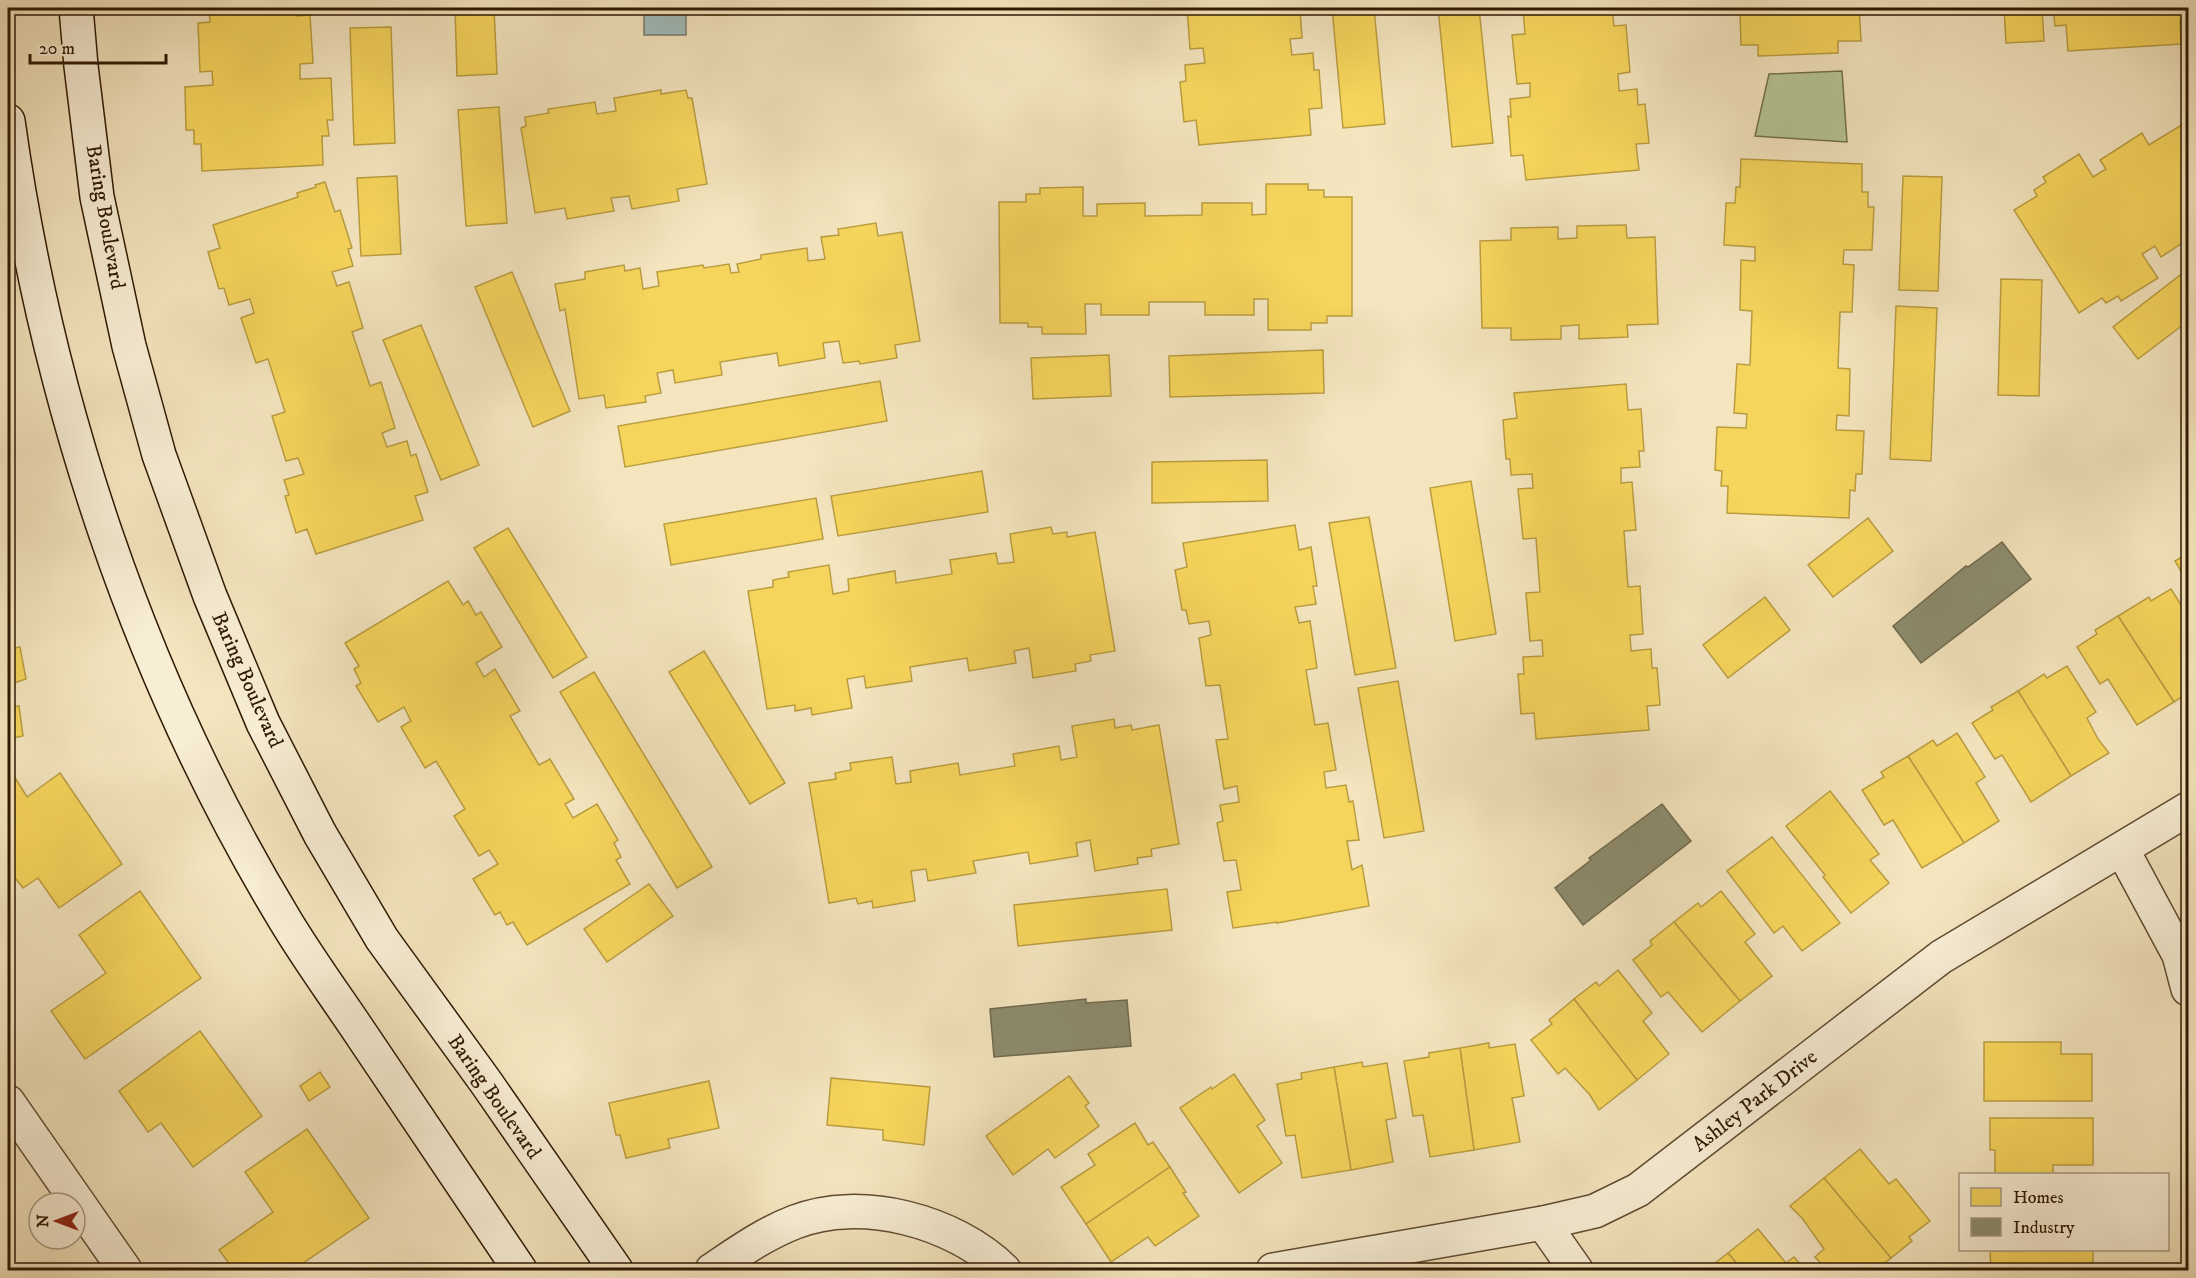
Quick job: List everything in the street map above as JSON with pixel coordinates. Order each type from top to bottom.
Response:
[{"type":"main road","name":"Baring Boulevard","points":[[76,8],[98,197],[129,346],[159,455],[210,596],[263,723],[320,834],[382,939],[485,1081],[615,1270]]},
{"type":"main road","points":[[8,121],[31,258],[51,349],[76,442],[124,586],[190,742],[233,827],[285,921],[520,1270]]},
{"type":"main road","name":"Ashley Park Drive","points":[[1273,1270],[1543,1223],[1595,1211],[1638,1190],[1941,957],[2188,809]]},
{"type":"main road","points":[[2122,849],[2179,955],[2188,989]]},
{"type":"main road","points":[[8,1102],[125,1270]]},
{"type":"main road","points":[[712,1270],[758,1238],[797,1221],[836,1213],[874,1212],[916,1220],[962,1239],[1004,1270]]},
{"type":"main road","points":[[1543,1223],[1576,1270]]},
{"type":"green space","points":[[1842,71],[1847,142],[1755,136],[1769,74]]},
{"type":"water","points":[[644,8],[686,8],[686,35],[644,35]]},
{"type":"building: Homes","points":[[209,8],[296,8],[297,16],[310,15],[313,63],[300,64],[300,79],[331,78],[333,120],[327,120],[329,136],[322,136],[323,165],[202,171],[201,144],[194,144],[194,130],[186,130],[185,87],[213,85],[212,71],[200,72],[198,23],[210,22]]},
{"type":"building: Homes","points":[[455,8],[494,8],[497,74],[457,76]]},
{"type":"building: Homes","points":[[705,8],[729,8],[729,15],[705,15]]},
{"type":"building: Homes","points":[[1187,8],[1300,8],[1302,38],[1290,39],[1292,55],[1313,53],[1314,70],[1319,70],[1322,108],[1309,109],[1311,135],[1199,145],[1196,120],[1184,122],[1180,82],[1186,81],[1185,65],[1205,63],[1203,48],[1190,49]]},
{"type":"building: Homes","points":[[1332,8],[1374,8],[1385,124],[1343,128]]},
{"type":"building: Homes","points":[[1438,8],[1479,8],[1493,143],[1452,147]]},
{"type":"building: Homes","points":[[1523,8],[1612,8],[1614,26],[1626,25],[1630,72],[1618,74],[1619,91],[1637,89],[1638,105],[1645,104],[1649,143],[1636,144],[1639,170],[1526,180],[1523,155],[1511,156],[1508,116],[1511,117],[1510,99],[1530,97],[1530,83],[1517,84],[1512,35],[1525,34]]},
{"type":"building: Homes","points":[[1735,8],[1859,8],[1861,41],[1838,41],[1838,53],[1758,56],[1758,45],[1741,45],[1740,11],[1736,11]]},
{"type":"building: Homes","points":[[2004,8],[2042,8],[2044,41],[2006,43]]},
{"type":"building: Homes","points":[[2053,8],[2188,8],[2188,19],[2180,20],[2181,44],[2068,51],[2066,25],[2055,26]]},
{"type":"building: Homes","points":[[391,27],[395,143],[354,145],[350,28]]},
{"type":"building: Homes","points":[[661,90],[661,94],[686,90],[688,98],[692,98],[707,184],[677,189],[679,201],[632,209],[629,196],[611,198],[614,211],[567,219],[565,208],[535,213],[521,128],[526,126],[525,117],[549,113],[548,109],[595,102],[597,114],[616,111],[614,98]]},
{"type":"building: Homes","points":[[499,107],[507,223],[466,226],[458,110]]},
{"type":"building: Homes","points":[[2188,121],[2188,239],[2161,257],[2155,246],[2142,254],[2158,278],[2121,301],[2118,296],[2106,303],[2102,298],[2079,313],[2014,210],[2037,196],[2034,190],[2046,182],[2043,177],[2079,154],[2093,177],[2106,169],[2100,160],[2142,133],[2149,145]]},
{"type":"building: Homes","points":[[1741,159],[1862,164],[1862,192],[1868,192],[1868,207],[1874,207],[1872,250],[1844,250],[1843,264],[1854,265],[1852,312],[1840,312],[1838,368],[1850,369],[1849,416],[1837,415],[1836,430],[1864,431],[1862,474],[1856,474],[1855,491],[1850,490],[1849,518],[1727,513],[1728,486],[1721,486],[1722,471],[1715,470],[1717,427],[1746,428],[1747,414],[1734,413],[1737,364],[1750,365],[1752,311],[1740,310],[1741,260],[1755,261],[1755,247],[1724,245],[1726,203],[1735,203],[1736,187],[1740,187]]},
{"type":"building: Homes","points":[[397,176],[401,254],[361,256],[357,178]]},
{"type":"building: Homes","points":[[1903,176],[1942,177],[1938,291],[1899,290]]},
{"type":"building: Homes","points":[[325,182],[335,212],[340,210],[352,248],[348,249],[353,266],[332,272],[337,286],[349,282],[363,328],[352,332],[370,386],[381,382],[395,428],[382,433],[387,447],[407,441],[411,456],[416,454],[428,492],[415,496],[423,520],[316,554],[307,529],[296,533],[285,496],[289,495],[284,480],[304,474],[298,458],[286,461],[272,416],[285,412],[268,359],[256,363],[241,318],[254,313],[250,299],[229,305],[224,288],[219,289],[208,252],[220,248],[213,225],[298,197],[297,193]]},
{"type":"building: Homes","points":[[1266,184],[1308,184],[1308,190],[1324,190],[1324,197],[1352,197],[1352,316],[1327,316],[1327,323],[1311,323],[1311,330],[1268,330],[1268,299],[1254,299],[1254,315],[1205,315],[1205,302],[1149,302],[1149,315],[1101,315],[1101,304],[1085,304],[1086,334],[1042,334],[1042,327],[1028,327],[1028,323],[1000,323],[999,202],[1026,202],[1026,194],[1040,194],[1040,188],[1083,187],[1083,216],[1097,216],[1097,204],[1145,203],[1145,216],[1202,215],[1202,203],[1252,203],[1252,215],[1266,214]]},
{"type":"building: Homes","points":[[876,223],[878,236],[902,232],[920,341],[895,345],[897,358],[860,364],[859,361],[843,363],[839,341],[823,343],[825,358],[779,366],[777,353],[720,362],[722,375],[675,383],[673,370],[657,373],[661,393],[645,396],[646,402],[606,408],[604,395],[579,399],[565,309],[560,311],[555,284],[585,279],[585,272],[624,265],[625,271],[640,268],[643,289],[659,286],[657,272],[703,265],[704,268],[729,264],[731,273],[739,272],[737,264],[761,259],[761,255],[807,248],[808,261],[825,259],[821,237],[839,235],[838,229]]},
{"type":"building: Homes","points":[[1626,225],[1627,238],[1655,237],[1658,324],[1627,325],[1628,337],[1579,339],[1579,325],[1561,326],[1561,339],[1511,340],[1511,328],[1482,328],[1480,241],[1511,240],[1511,228],[1558,227],[1558,239],[1577,238],[1577,226]]},
{"type":"building: Homes","points":[[2188,269],[2188,321],[2138,359],[2113,327]]},
{"type":"building: Homes","points":[[512,272],[570,411],[533,427],[475,287]]},
{"type":"building: Homes","points":[[2001,279],[2042,280],[2039,396],[1998,395]]},
{"type":"building: Homes","points":[[1896,306],[1937,308],[1931,461],[1890,459]]},
{"type":"building: Homes","points":[[421,325],[479,465],[441,480],[383,340]]},
{"type":"building: Homes","points":[[1323,350],[1324,393],[1170,397],[1169,356]]},
{"type":"building: Homes","points":[[1109,355],[1111,396],[1033,399],[1031,358]]},
{"type":"building: Homes","points":[[880,381],[887,421],[625,467],[618,426]]},
{"type":"building: Homes","points":[[1626,384],[1628,410],[1641,409],[1644,451],[1639,451],[1640,467],[1621,468],[1621,483],[1632,482],[1636,530],[1624,531],[1628,587],[1640,586],[1643,634],[1630,635],[1631,651],[1651,649],[1652,668],[1657,668],[1660,705],[1647,706],[1649,730],[1536,739],[1534,713],[1521,714],[1518,674],[1524,674],[1523,657],[1543,656],[1542,640],[1530,641],[1526,593],[1540,592],[1536,538],[1523,539],[1518,489],[1533,488],[1532,474],[1511,475],[1510,459],[1506,459],[1503,420],[1517,418],[1514,393]]},
{"type":"building: Homes","points":[[1267,460],[1268,501],[1152,503],[1152,462]]},
{"type":"building: Homes","points":[[982,471],[988,512],[838,536],[831,496]]},
{"type":"building: Homes","points":[[1471,481],[1496,634],[1455,641],[1430,488]]},
{"type":"building: Homes","points":[[816,498],[823,539],[671,565],[664,524]]},
{"type":"building: Homes","points":[[1369,517],[1396,668],[1355,675],[1329,523]]},
{"type":"building: Homes","points":[[1868,518],[1893,551],[1833,597],[1808,565]]},
{"type":"building: Homes","points":[[1295,525],[1299,550],[1311,547],[1317,586],[1313,586],[1316,604],[1295,607],[1299,623],[1310,621],[1317,668],[1306,670],[1315,725],[1328,723],[1336,770],[1324,772],[1326,788],[1346,785],[1349,802],[1353,801],[1359,840],[1347,841],[1352,870],[1362,865],[1369,906],[1277,923],[1233,928],[1227,892],[1241,890],[1236,860],[1224,861],[1217,823],[1223,821],[1220,805],[1239,802],[1237,786],[1224,789],[1216,740],[1228,739],[1220,685],[1206,686],[1199,638],[1211,635],[1209,621],[1189,624],[1186,610],[1182,610],[1175,570],[1187,567],[1183,543]]},
{"type":"building: Homes","points":[[1051,527],[1053,534],[1067,532],[1067,537],[1095,532],[1115,651],[1090,655],[1091,661],[1075,664],[1076,671],[1033,678],[1029,648],[1014,651],[1016,663],[969,671],[967,658],[910,667],[912,681],[866,688],[864,676],[847,679],[852,708],[812,715],[811,708],[795,711],[795,705],[767,709],[748,591],[773,587],[773,580],[789,577],[788,572],[829,565],[833,594],[849,591],[848,579],[895,571],[896,583],[952,574],[950,560],[996,553],[998,564],[1014,562],[1010,534]]},
{"type":"building: Homes","points":[[508,528],[587,657],[553,678],[474,548]]},
{"type":"building: Homes","points":[[2188,553],[2188,583],[2175,561]]},
{"type":"building: Homes","points":[[448,581],[463,605],[468,601],[476,615],[481,612],[502,647],[476,663],[484,677],[495,669],[520,711],[510,716],[539,765],[550,759],[574,799],[565,804],[573,818],[597,804],[618,840],[614,843],[621,857],[616,860],[630,884],[527,945],[513,922],[507,925],[500,912],[495,915],[473,879],[498,864],[489,850],[479,856],[454,816],[465,809],[436,761],[425,768],[401,727],[411,721],[404,707],[378,722],[356,686],[361,683],[354,669],[359,666],[345,643]]},
{"type":"building: Homes","points":[[2171,589],[2188,616],[2188,693],[2174,702],[2118,616],[2149,597],[2151,601]]},
{"type":"building: Homes","points":[[1765,597],[1790,630],[1728,678],[1703,645]]},
{"type":"building: Homes","points":[[2118,616],[2174,702],[2137,725],[2108,679],[2100,684],[2077,647],[2097,634],[2095,630]]},
{"type":"building: Homes","points":[[20,647],[26,679],[8,685],[8,649]]},
{"type":"building: Homes","points":[[704,651],[785,783],[750,804],[669,672]]},
{"type":"building: Homes","points":[[2067,666],[2096,712],[2087,718],[2098,739],[2109,753],[2071,776],[2018,691],[2044,674],[2047,678]]},
{"type":"building: Homes","points":[[594,672],[712,867],[677,888],[560,692]]},
{"type":"building: Homes","points":[[1398,681],[1424,831],[1384,838],[1358,688]]},
{"type":"building: Homes","points":[[2018,691],[2071,776],[2031,802],[2002,755],[1995,759],[1972,723],[1993,710],[1991,707]]},
{"type":"building: Homes","points":[[19,706],[23,736],[8,739],[8,708]]},
{"type":"building: Homes","points":[[1114,719],[1115,728],[1131,725],[1132,730],[1159,725],[1179,844],[1151,849],[1152,856],[1137,858],[1138,864],[1095,871],[1090,840],[1076,843],[1078,856],[1030,864],[1028,852],[973,861],[976,873],[928,881],[926,869],[911,871],[915,901],[873,908],[872,901],[858,904],[856,898],[829,903],[809,783],[836,779],[835,773],[851,770],[850,763],[892,757],[896,784],[911,782],[910,771],[958,763],[960,775],[1015,766],[1013,754],[1059,746],[1061,760],[1077,757],[1072,726]]},
{"type":"building: Homes","points":[[1957,733],[1985,777],[1976,783],[1999,821],[1964,843],[1908,756],[1933,740],[1937,746]]},
{"type":"building: Homes","points":[[1908,756],[1964,843],[1922,868],[1893,820],[1884,825],[1862,790],[1884,777],[1881,772]]},
{"type":"building: Homes","points":[[60,773],[122,864],[59,908],[38,878],[23,888],[16,879],[8,885],[8,785],[16,779],[27,797]]},
{"type":"building: Homes","points":[[1830,791],[1879,854],[1870,860],[1889,883],[1851,913],[1823,877],[1825,875],[1786,826]]},
{"type":"building: Homes","points":[[1772,837],[1840,923],[1802,951],[1783,926],[1774,933],[1727,871]]},
{"type":"building: Homes","points":[[649,884],[673,916],[607,962],[584,929]]},
{"type":"building: Homes","points":[[1167,889],[1172,930],[1018,946],[1014,905]]},
{"type":"building: Homes","points":[[140,891],[201,978],[85,1059],[51,1011],[106,973],[79,935]]},
{"type":"building: Homes","points":[[1721,891],[1755,934],[1745,942],[1772,976],[1740,1001],[1674,922],[1698,903],[1701,907]]},
{"type":"building: Homes","points":[[1674,922],[1740,1001],[1702,1032],[1668,992],[1661,997],[1633,960],[1652,945],[1650,941]]},
{"type":"building: Homes","points":[[1618,970],[1652,1013],[1643,1021],[1669,1054],[1637,1080],[1574,999],[1596,982],[1599,986]]},
{"type":"building: Homes","points":[[1574,999],[1637,1080],[1599,1110],[1590,1095],[1565,1068],[1558,1074],[1531,1040],[1552,1024],[1549,1020]]},
{"type":"building: Homes","points":[[200,1031],[262,1116],[193,1167],[161,1123],[148,1132],[119,1091]]},
{"type":"building: Homes","points":[[1984,1042],[2061,1042],[2061,1054],[2092,1054],[2092,1101],[1984,1101]]},
{"type":"building: Homes","points":[[1489,1043],[1489,1048],[1515,1044],[1524,1096],[1512,1098],[1520,1142],[1474,1150],[1460,1048]]},
{"type":"building: Homes","points":[[1460,1048],[1474,1150],[1430,1157],[1423,1115],[1413,1116],[1404,1061],[1429,1057],[1429,1053]]},
{"type":"building: Homes","points":[[1362,1062],[1363,1067],[1387,1063],[1396,1118],[1386,1120],[1393,1162],[1351,1170],[1334,1067]]},
{"type":"building: Homes","points":[[1334,1067],[1351,1170],[1302,1178],[1295,1135],[1286,1136],[1277,1084],[1302,1079],[1301,1073]]},
{"type":"building: Homes","points":[[320,1072],[330,1087],[309,1101],[300,1086]]},
{"type":"building: Homes","points":[[1234,1074],[1265,1120],[1257,1126],[1282,1163],[1239,1193],[1180,1108]]},
{"type":"building: Homes","points":[[1069,1076],[1089,1103],[1085,1106],[1099,1126],[1055,1158],[1048,1149],[1013,1175],[986,1136]]},
{"type":"building: Homes","points":[[831,1078],[930,1087],[924,1145],[883,1140],[883,1130],[827,1125]]},
{"type":"building: Homes","points":[[709,1081],[719,1128],[668,1139],[670,1148],[626,1158],[620,1135],[616,1135],[609,1103]]},
{"type":"building: Homes","points":[[1990,1118],[2093,1118],[2093,1165],[2053,1165],[2053,1173],[1995,1173],[1995,1150],[1990,1150]]},
{"type":"building: Homes","points":[[1135,1123],[1148,1145],[1153,1142],[1170,1167],[1086,1224],[1061,1187],[1095,1165],[1088,1154]]},
{"type":"building: Homes","points":[[307,1129],[369,1218],[293,1270],[234,1270],[219,1250],[273,1212],[245,1172]]},
{"type":"building: Homes","points":[[1860,1149],[1889,1184],[1896,1179],[1930,1221],[1909,1237],[1912,1241],[1891,1258],[1824,1178]]},
{"type":"building: Homes","points":[[1170,1167],[1186,1192],[1183,1193],[1199,1216],[1155,1246],[1148,1237],[1111,1262],[1086,1224]]},
{"type":"building: Homes","points":[[1824,1178],[1891,1258],[1875,1270],[1827,1270],[1815,1257],[1824,1249],[1802,1218],[1790,1206]]},
{"type":"building: Homes","points":[[1758,1229],[1786,1263],[1794,1257],[1805,1270],[1742,1270],[1728,1253]]},
{"type":"building: Homes","points":[[1990,1251],[2093,1251],[2093,1270],[1991,1270]]},
{"type":"building: Homes","points":[[1728,1253],[1742,1270],[1706,1270]]},
{"type":"building: Industry","points":[[2002,542],[2031,579],[1921,663],[1893,626],[1966,566],[1968,567]]},
{"type":"building: Industry","points":[[1662,804],[1691,841],[1583,925],[1555,888],[1591,860],[1589,858]]},
{"type":"building: Industry","points":[[1086,999],[1086,1003],[1127,1000],[1131,1046],[994,1057],[990,1009]]}]
